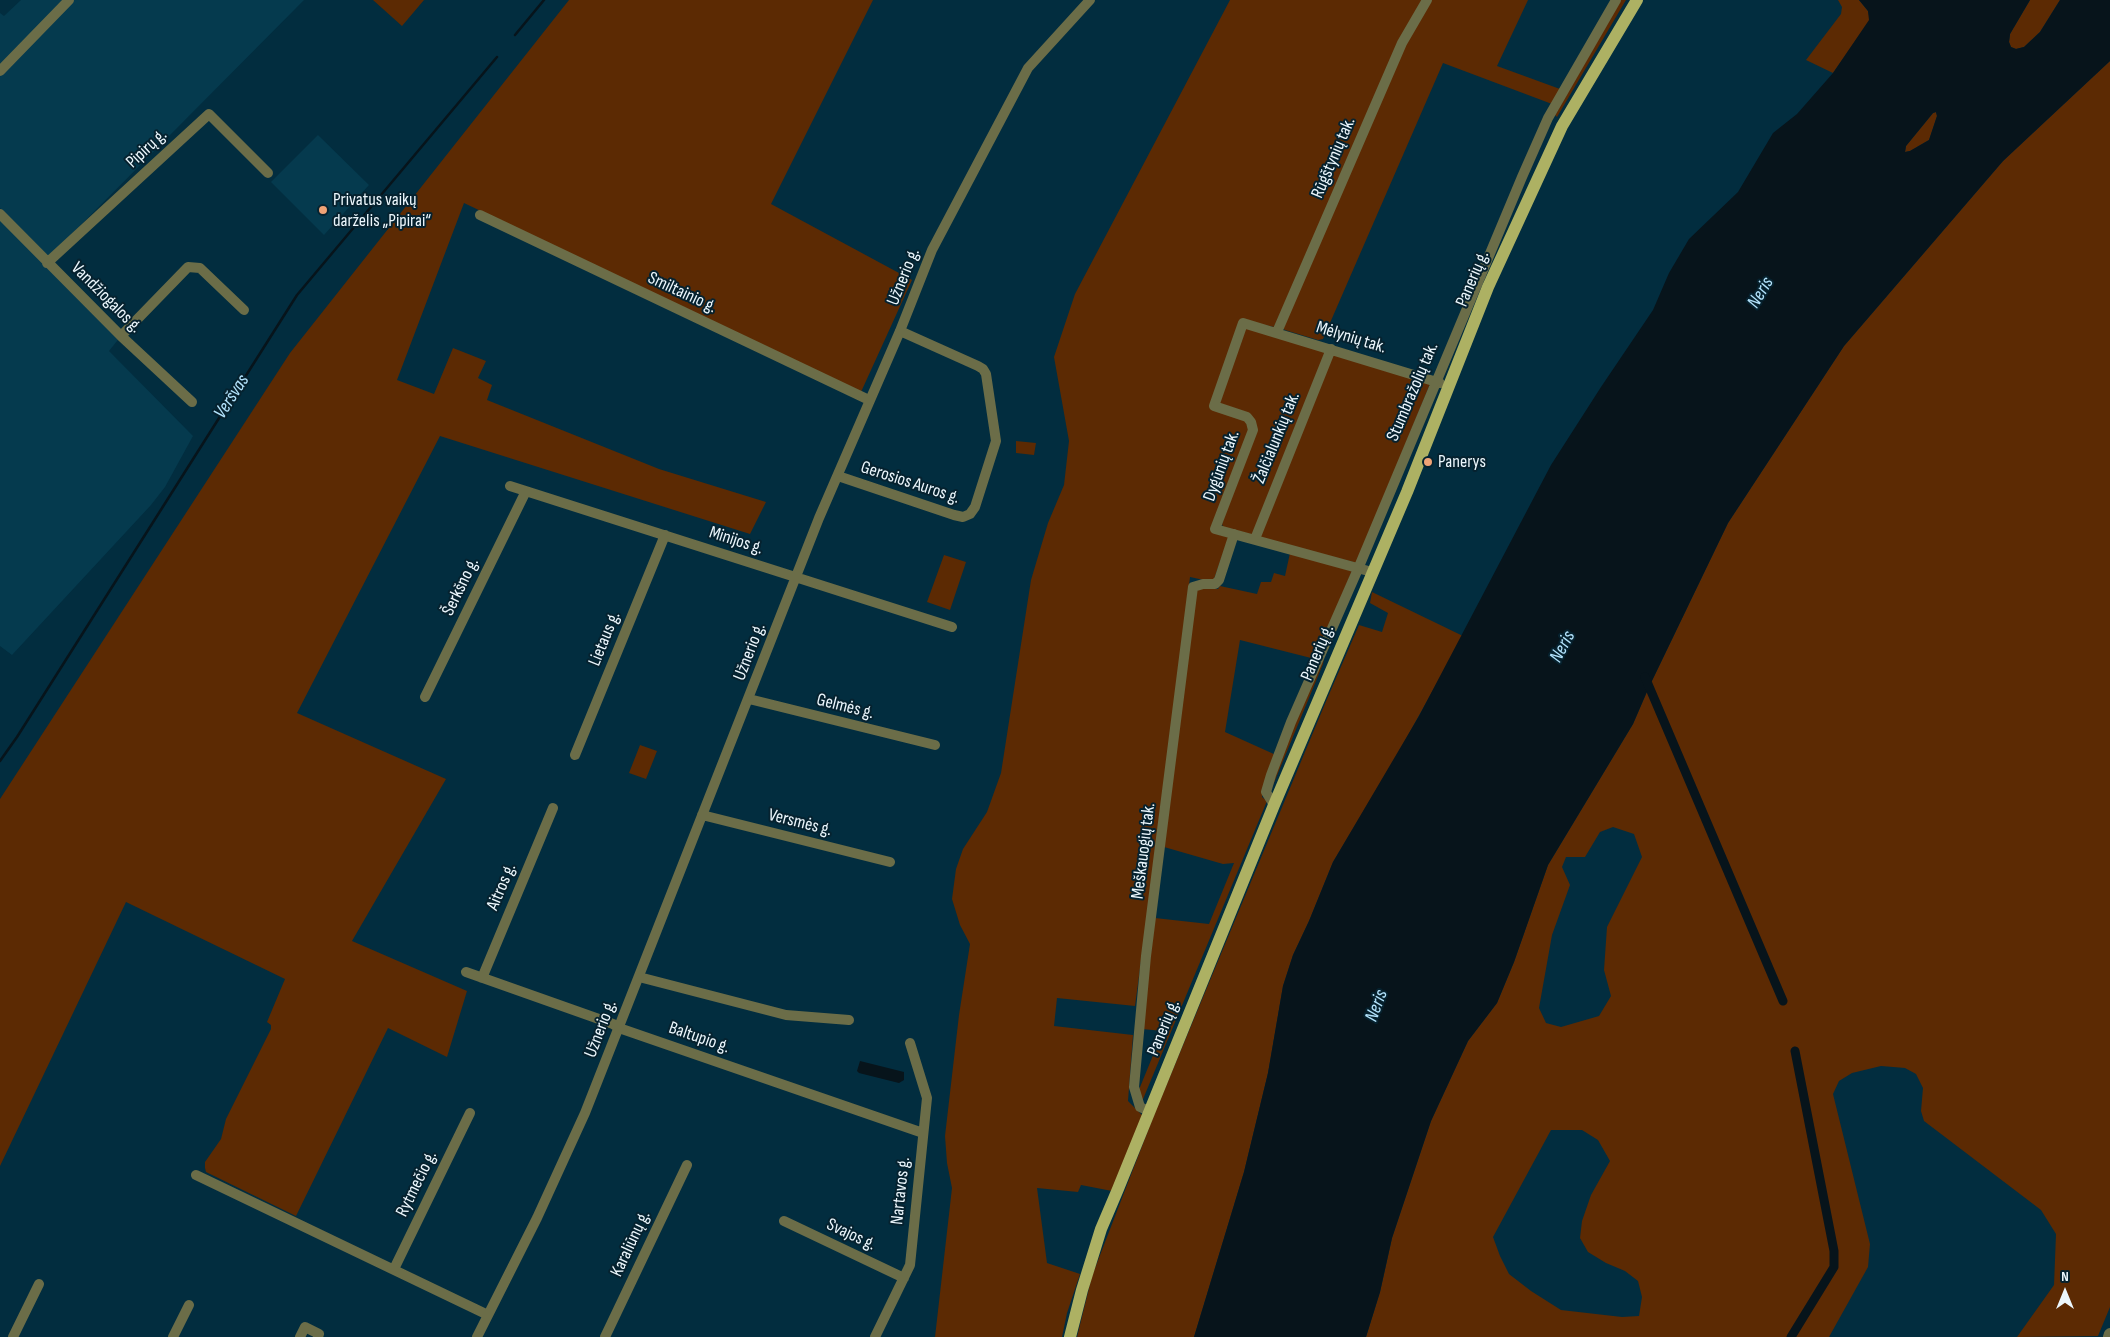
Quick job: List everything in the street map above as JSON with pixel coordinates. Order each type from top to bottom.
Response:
[{"type":"main road","name":"Panerių g.","points":[[1070,1337],[1082,1290],[1101,1230],[1274,805],[1407,492],[1488,287],[1562,126],[1637,0]]},
{"type":"street","points":[[0,71],[69,0]]},
{"type":"street","name":"Užnerio g.","points":[[477,1337],[537,1218],[577,1130],[796,578],[932,250],[1028,68],[1090,0]]},
{"type":"street","name":"Rūgštynių tak.","points":[[1277,332],[1402,43],[1427,0]]},
{"type":"street","name":"Stumbražolių tak.","points":[[1274,805],[1266,792],[1270,775],[1331,628],[1358,569],[1435,381],[1548,118],[1616,0]]},
{"type":"street","name":"Pipirų g.","points":[[47,264],[209,114],[268,173]]},
{"type":"street","name":"Vandžiogalos g.","points":[[0,214],[47,264],[192,402]]},
{"type":"street","name":"Smiltainio g.","points":[[480,215],[869,400]]},
{"type":"street","points":[[121,336],[188,267],[200,268],[244,310]]},
{"type":"street","name":"Mėlynių tak.","points":[[1243,323],[1448,385]]},
{"type":"street","name":"Dygūnių tak.","points":[[1234,534],[1215,529],[1253,430],[1251,422],[1247,417],[1214,406],[1243,323]]},
{"type":"street","name":"Gerosios Auros g.","points":[[838,476],[954,515],[964,517],[970,514],[975,507],[996,441],[986,374],[978,366],[900,330]]},
{"type":"street","name":"Žalčialunkių tak.","points":[[1255,539],[1331,349]]},
{"type":"street","name":"Minijos g.","points":[[510,486],[952,627]]},
{"type":"street","name":"Šerkšno g.","points":[[425,697],[526,491]]},
{"type":"street","points":[[1234,534],[1372,572]]},
{"type":"street","name":"Meškauogių tak.","points":[[1149,1111],[1142,1109],[1137,1103],[1134,1094],[1135,1077],[1146,956],[1193,587],[1203,584],[1215,584],[1220,580],[1234,534]]},
{"type":"street","name":"Lietaus g.","points":[[575,755],[665,535]]},
{"type":"street","name":"Gelmės g.","points":[[749,699],[934,745]]},
{"type":"street","name":"Aitros g.","points":[[482,978],[553,808]]},
{"type":"street","name":"Versmės g.","points":[[702,815],[890,862]]},
{"type":"street","name":"Baltupio g.","points":[[466,972],[613,1024],[619,1028],[923,1133]]},
{"type":"street","points":[[639,977],[786,1015],[849,1020]]},
{"type":"street","name":"Nartavos g.","points":[[875,1337],[910,1265],[927,1098],[910,1043]]},
{"type":"street","name":"Rytmečio g.","points":[[394,1269],[470,1113]]},
{"type":"street","name":"Karaliūnų g.","points":[[605,1337],[687,1165]]},
{"type":"street","points":[[196,1175],[488,1315]]},
{"type":"street","name":"Svajos g.","points":[[784,1221],[904,1278]]},
{"type":"street","points":[[13,1337],[39,1284]]},
{"type":"street","points":[[173,1337],[189,1305]]},
{"type":"street","points":[[300,1337],[305,1327],[319,1334],[318,1337]]},
{"type":"shaded area","points":[[21,0],[304,0],[49,257],[0,208],[0,13],[4,16]]},
{"type":"shaded area","points":[[373,0],[424,0],[402,26]]},
{"type":"shaded area","points":[[569,0],[873,0],[771,204],[912,280],[861,392],[464,203],[397,380],[434,394],[453,348],[486,361],[478,378],[492,385],[487,400],[659,469],[766,502],[750,534],[440,436],[297,713],[446,779],[352,941],[467,991],[447,1057],[388,1028],[296,1216],[206,1172],[205,1168],[205,1162],[221,1139],[226,1119],[271,1029],[271,1025],[267,1022],[285,979],[126,902],[0,1166],[0,799],[290,353]]},
{"type":"shaded area","points":[[1230,0],[1424,0],[1274,327],[1242,320],[1210,405],[1246,421],[1250,426],[1211,531],[1229,536],[1213,582],[1190,577],[1135,1006],[1057,998],[1054,1026],[1133,1035],[1128,1101],[1143,1116],[1112,1191],[1081,1185],[1078,1192],[1037,1188],[1047,1263],[1080,1274],[1067,1313],[1062,1337],[935,1337],[952,1188],[947,1163],[945,1136],[959,1015],[970,944],[960,925],[952,899],[956,869],[963,849],[987,812],[1001,773],[1031,580],[1048,523],[1064,485],[1069,441],[1054,357],[1075,294]]},
{"type":"shaded area","points":[[1431,0],[1528,0],[1497,66],[1560,89],[1552,104],[1443,63],[1323,339],[1318,340],[1285,330],[1282,328],[1409,35]]},
{"type":"shaded area","points":[[1621,0],[1626,0],[1557,117],[1555,115]]},
{"type":"shaded area","points":[[1838,0],[1859,0],[1868,11],[1870,20],[1833,73],[1806,60],[1841,14],[1842,7]]},
{"type":"shaded area","points":[[2030,0],[2060,0],[2040,32],[2024,47],[2016,49],[2011,47],[2009,42],[2010,34]]},
{"type":"shaded area","points":[[2110,61],[2110,1307],[2098,1336],[2017,1337],[2054,1285],[2056,1234],[2041,1210],[1924,1121],[1921,1111],[1923,1088],[1916,1074],[1905,1068],[1881,1066],[1852,1073],[1839,1081],[1833,1094],[1870,1244],[1868,1267],[1829,1337],[1366,1337],[1380,1292],[1392,1238],[1431,1121],[1468,1041],[1497,1003],[1514,962],[1548,865],[1633,724],[1728,523],[1844,346],[2003,161]],"holes":[[[1613,827],[1634,834],[1642,857],[1607,927],[1604,970],[1611,996],[1599,1016],[1561,1027],[1546,1023],[1539,1008],[1552,935],[1570,885],[1562,867],[1566,857],[1585,857],[1600,832]],[[1551,1130],[1582,1130],[1598,1140],[1610,1161],[1591,1195],[1582,1221],[1580,1238],[1588,1252],[1606,1263],[1625,1271],[1638,1281],[1642,1297],[1639,1316],[1622,1317],[1561,1310],[1509,1274],[1500,1256],[1493,1237]]]},
{"type":"shaded area","points":[[1936,112],[1937,116],[1929,140],[1905,152],[1906,146],[1933,113]]},
{"type":"shaded area","name":"Privatus vaikų darželis „Pipirai“","points":[[318,135],[369,185],[324,235],[271,182]]},
{"type":"shaded area","points":[[0,214],[121,336],[109,351],[193,436],[165,487],[151,505],[12,655],[0,646]]},
{"type":"shaded area","points":[[1245,326],[1329,351],[1254,535],[1223,527],[1222,524],[1254,424],[1218,404]]},
{"type":"shaded area","points":[[1332,352],[1430,384],[1357,563],[1260,538]]},
{"type":"shaded area","points":[[1016,441],[1036,443],[1034,455],[1016,453]]},
{"type":"shaded area","points":[[1290,553],[1352,571],[1315,659],[1240,640],[1225,732],[1276,755],[1262,797],[1267,801],[1141,1104],[1138,1092],[1163,1031],[1142,1029],[1155,918],[1209,924],[1234,863],[1223,864],[1164,847],[1196,591],[1201,588],[1218,589],[1220,586],[1257,594],[1261,582],[1271,582],[1274,573],[1285,576]]},
{"type":"shaded area","points":[[944,555],[966,562],[950,610],[927,602]]},
{"type":"shaded area","points":[[1372,592],[1463,636],[1396,757],[1333,862],[1293,955],[1283,986],[1268,1073],[1244,1172],[1194,1337],[1077,1337],[1092,1276],[1154,1115],[1359,625],[1382,632],[1388,613],[1370,603]]},
{"type":"shaded area","points":[[1326,644],[1323,664],[1271,790],[1269,790]]},
{"type":"shaded area","points":[[640,745],[657,751],[646,779],[629,773]]},
{"type":"water","name":"Neris","points":[[1859,0],[2030,0],[2010,34],[2009,42],[2011,47],[2016,49],[2024,47],[2040,32],[2060,0],[2110,0],[2110,61],[2003,161],[1844,346],[1728,523],[1633,724],[1548,865],[1514,962],[1497,1003],[1468,1041],[1431,1121],[1392,1238],[1380,1292],[1366,1337],[1194,1337],[1244,1172],[1268,1073],[1283,986],[1293,955],[1333,862],[1419,716],[1551,465],[1653,310],[1669,273],[1689,239],[1738,192],[1773,133],[1797,114],[1833,73],[1869,20],[1868,11]],"holes":[[[1936,112],[1937,116],[1929,140],[1905,152],[1906,146],[1933,113]]]},
{"type":"water","points":[[860,1061],[904,1072],[904,1080],[899,1083],[859,1073],[857,1071]]},
{"type":"waterway","points":[[515,35],[544,0]]},
{"type":"waterway","name":"Veršvas","points":[[0,761],[297,295],[497,57]]},
{"type":"waterway","points":[[1645,677],[1783,1001]]},
{"type":"waterway","points":[[1791,1337],[1834,1267],[1834,1251],[1795,1051]]},
{"type":"place","name":"Privatus vaikų darželis „Pipirai“","points":[[323,210]]},
{"type":"place","name":"Panerys","points":[[1428,462]]}]
